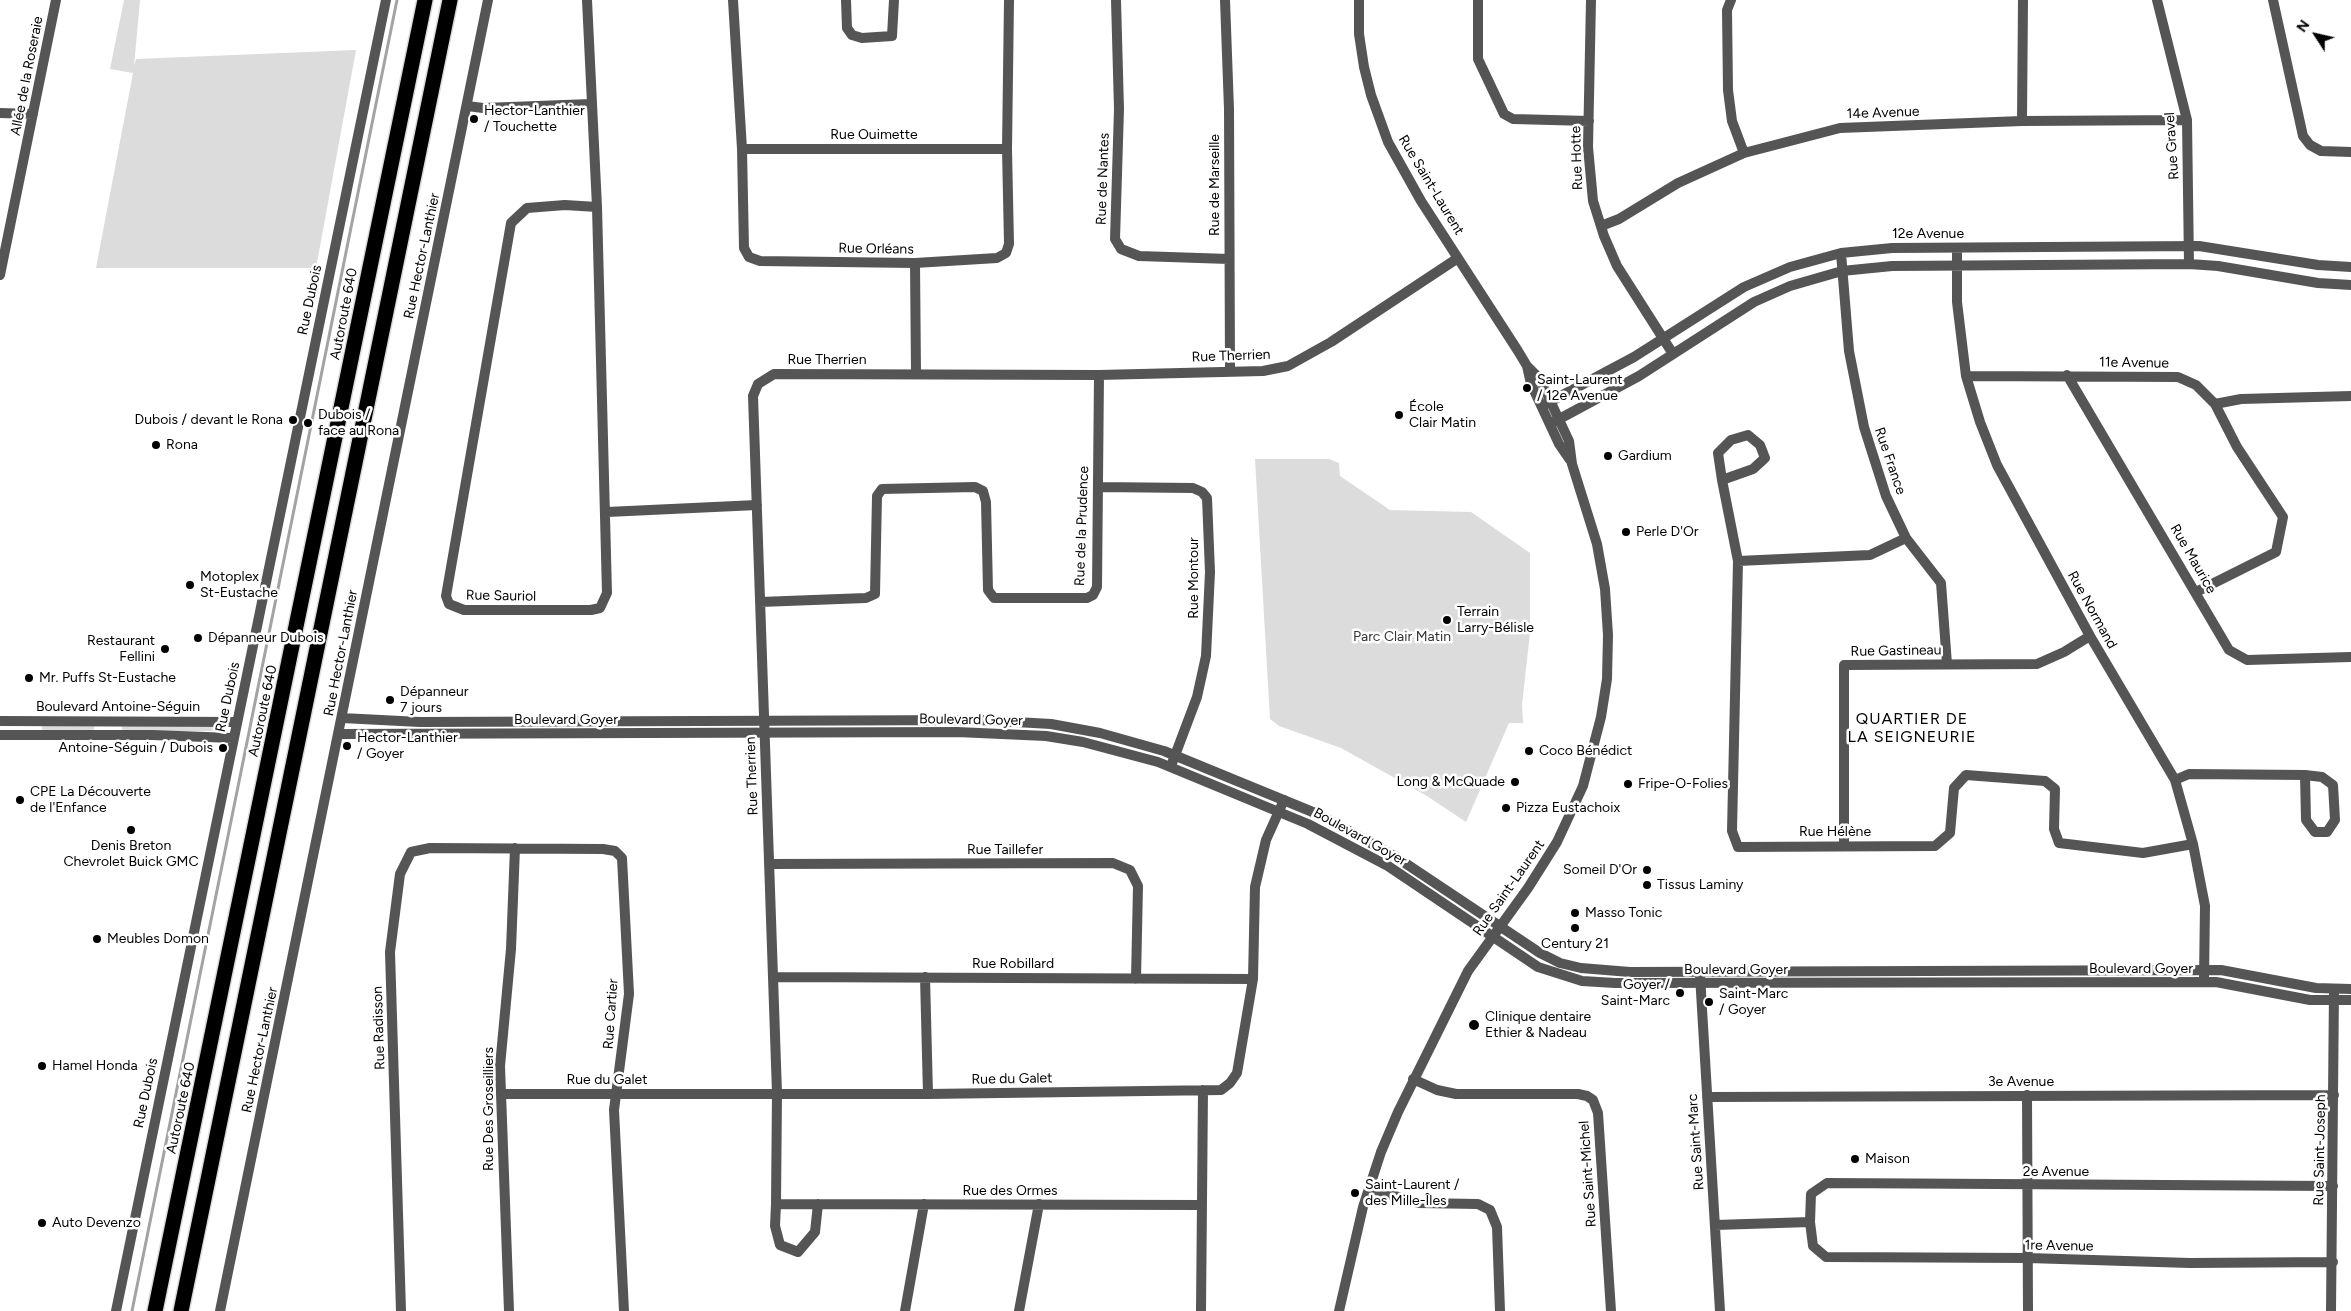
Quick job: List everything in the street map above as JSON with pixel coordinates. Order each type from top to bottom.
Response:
[{"type":"highway","name":"Autoroute 640","points":[[155,1311],[425,0]]},
{"type":"highway","points":[[181,1311],[450,0]]},
{"type":"street","name":"Allée de la Roseraie","points":[[0,275],[56,0]]},
{"type":"street","name":"Rue Dubois","points":[[116,1311],[386,0]]},
{"type":"street","name":"Rue Hector-Lanthier","points":[[220,1311],[488,0]]},
{"type":"street","name":"Rue Sauriol","points":[[587,0],[597,207],[607,593],[600,608],[591,610],[464,610],[449,604],[446,596],[511,223],[527,208],[564,205],[597,207]]},
{"type":"street","name":"Rue Orléans","points":[[732,0],[742,149],[744,248],[749,257],[760,261],[915,263],[997,258],[1006,253],[1009,244],[1007,149],[1009,0]]},
{"type":"street","points":[[846,0],[846,28],[852,35],[862,38],[892,36],[894,0]]},
{"type":"street","name":"Rue de Nantes","points":[[1116,0],[1119,109],[1115,239],[1121,249],[1139,256],[1229,259]]},
{"type":"street","name":"Rue de Marseille","points":[[1225,0],[1229,109],[1230,370]]},
{"type":"street","name":"Rue Saint-Laurent","points":[[1339,1311],[1350,1255],[1380,1152],[1413,1079],[1465,977],[1543,866],[1577,801],[1592,756],[1605,695],[1608,635],[1603,573],[1589,514],[1572,464],[1559,444],[1555,422],[1547,404],[1531,384],[1527,366],[1399,164],[1378,115],[1362,57],[1359,0]]},
{"type":"street","points":[[1478,0],[1478,59],[1504,114],[1513,118],[1589,121]]},
{"type":"street","name":"Rue Hotte","points":[[1591,0],[1590,182],[1601,226],[1617,266],[1673,354]]},
{"type":"street","points":[[1731,0],[1727,10],[1728,90],[1732,121],[1744,153]]},
{"type":"street","points":[[2022,121],[2023,0]]},
{"type":"street","name":"Rue Gravel","points":[[2157,0],[2187,120],[2189,264]]},
{"type":"street","points":[[2273,0],[2303,136],[2310,145],[2321,151],[2351,152]]},
{"type":"street","points":[[467,106],[483,108],[592,104]]},
{"type":"street","points":[[0,113],[33,114]]},
{"type":"street","name":"14e Avenue","points":[[1601,226],[1619,220],[1678,183],[1744,153],[1840,128],[2022,121],[2187,120]]},
{"type":"street","name":"Rue Ouimette","points":[[742,149],[1007,149]]},
{"type":"street","name":"12e Avenue","points":[[1547,404],[1663,339],[1737,291],[1758,280],[1805,262],[1841,253],[1892,248],[2206,246],[2318,265],[2351,267]]},
{"type":"street","name":"Rue Normand","points":[[1957,248],[1957,302],[1966,376],[1980,422],[1997,465],[2090,636],[2175,780],[2193,844],[2205,906],[2204,982]]},
{"type":"street","name":"Rue France","points":[[1841,253],[1849,351],[1864,428],[1886,496],[1906,538],[1941,583],[1947,664]]},
{"type":"street","name":"Rue Therrien","points":[[777,1093],[753,396],[758,384],[774,374],[1099,375],[1230,370],[1263,371],[1288,366],[1332,342],[1458,258]]},
{"type":"street","points":[[915,263],[916,374]]},
{"type":"street","points":[[1555,422],[1639,376],[1744,308],[1772,293],[1842,271],[1892,266],[2189,264],[2218,266],[2318,282],[2351,285]]},
{"type":"street","name":"Rue de la Prudence","points":[[760,602],[866,598],[876,594],[877,496],[882,489],[976,487],[983,491],[986,502],[988,590],[994,598],[1087,598],[1093,595],[1096,587],[1099,375]]},
{"type":"street","name":"Rue Maurice","points":[[2067,375],[2229,650],[2247,660],[2351,657]]},
{"type":"street","name":"11e Avenue","points":[[1966,376],[2178,377],[2196,385],[2214,404],[2237,446],[2283,517],[2276,552],[2196,592]]},
{"type":"street","points":[[2214,404],[2241,399],[2351,396]]},
{"type":"street","name":"Rue Hélène","points":[[1722,480],[1753,469],[1765,458],[1760,445],[1748,435],[1731,440],[1718,453],[1722,480],[1738,561],[1732,831],[1738,846],[1935,846],[1950,833],[1954,788],[1966,775],[2045,781],[2055,789],[2054,829],[2059,843],[2143,853],[2193,844]]},
{"type":"street","name":"Rue Montour","points":[[1098,487],[1193,488],[1202,492],[1207,498],[1210,572],[1206,656],[1197,697],[1171,766]]},
{"type":"street","points":[[606,512],[757,505]]},
{"type":"street","points":[[1738,561],[1870,555],[1906,538]]},
{"type":"street","name":"Rue Gastineau","points":[[1844,845],[1844,665],[2037,664],[2064,652],[2090,636]]},
{"type":"street","name":"Boulevard Goyer","points":[[342,718],[420,722],[1027,722],[1100,733],[1176,755],[1284,800],[1374,843],[1549,958],[1575,967],[1604,971],[2204,970],[2233,971],[2308,987],[2351,989]]},
{"type":"street","name":"Boulevard Antoine-Séguin","points":[[0,721],[236,722]]},
{"type":"street","points":[[31,735],[32,721]]},
{"type":"street","points":[[106,735],[108,722]]},
{"type":"street","name":"Boulevard Goyer","points":[[339,734],[957,732],[1028,734],[1083,742],[1171,766],[1278,811],[1372,856],[1538,967],[1564,977],[1602,983],[1700,984],[2204,982],[2230,983],[2310,1000],[2351,1000]]},
{"type":"street","name":"Boulevard Antoine-Séguin","points":[[0,735],[233,738]]},
{"type":"street","points":[[2175,780],[2189,774],[2305,775],[2322,777],[2333,785],[2335,820],[2327,832],[2315,832],[2306,820],[2305,775]]},
{"type":"street","name":"Rue du Galet","points":[[501,1094],[928,1094],[1221,1090],[1230,1084],[1237,1073],[1253,979],[1255,887],[1266,840],[1284,800]]},
{"type":"street","name":"Rue Radisson","points":[[402,1311],[390,952],[400,874],[411,852],[430,848],[515,848]]},
{"type":"street","name":"Rue Cartier","points":[[515,848],[603,848],[615,851],[622,858],[629,994],[620,1070],[615,1093],[624,1311]]},
{"type":"street","name":"Rue Des Groseilliers","points":[[509,1311],[500,1066],[511,949],[515,848]]},
{"type":"street","name":"Rue Taillefer","points":[[769,864],[1114,863],[1130,870],[1138,886],[1136,979]]},
{"type":"street","name":"Rue Saint-Marc","points":[[1700,971],[1720,1311]]},
{"type":"street","name":"Rue Robillard","points":[[773,976],[1253,979]]},
{"type":"street","points":[[925,977],[928,1094]]},
{"type":"street","name":"Rue Saint-Joseph","points":[[2331,1311],[2333,1262],[2334,989]]},
{"type":"street","name":"Rue Saint-Michel","points":[[1413,1079],[1443,1092],[1456,1094],[1578,1094],[1593,1100],[1598,1113],[1611,1311]]},
{"type":"street","points":[[1201,1311],[1203,1090]]},
{"type":"street","points":[[777,1093],[775,1226],[780,1245],[798,1252],[815,1232],[818,1204]]},
{"type":"street","name":"3e Avenue","points":[[1707,1097],[2334,1095]]},
{"type":"street","points":[[2028,1096],[2028,1311]]},
{"type":"street","name":"2e Avenue","points":[[1810,1222],[1811,1194],[1827,1183],[2028,1186],[2333,1186]]},
{"type":"street","points":[[1369,1188],[1418,1203],[1478,1204],[1490,1210],[1496,1227],[1500,1311]]},
{"type":"street","name":"Rue des Ormes","points":[[776,1204],[1202,1205]]},
{"type":"street","points":[[905,1311],[924,1204]]},
{"type":"street","points":[[1018,1311],[1039,1204]]},
{"type":"street","points":[[1715,1225],[1810,1222]]},
{"type":"street","name":"1re Avenue","points":[[1810,1222],[1813,1246],[1826,1257],[2028,1258],[2190,1263],[2333,1262]]},
{"type":"green space","points":[[124,0],[140,0],[134,66],[136,59],[356,50],[316,268],[96,268],[133,73],[110,69]]},
{"type":"green space","name":"Parc Clair Matin","points":[[1255,459],[1329,459],[1339,463],[1340,476],[1390,510],[1471,512],[1530,553],[1530,633],[1522,705],[1523,723],[1509,723],[1466,822],[1427,796],[1341,748],[1279,726],[1270,719]]},
{"type":"green space","points":[[42,725],[94,725],[94,731],[42,731]]},
{"type":"green space","points":[[122,725],[216,726],[216,731],[122,731]]},
{"type":"waterway","points":[[132,1311],[397,0]]},
{"type":"place","name":"Hector-Lanthier / Touchette","points":[[474,119]]},
{"type":"place","name":"Saint-Laurent / 12e Avenue","points":[[1527,388]]},
{"type":"place","name":"École Clair Matin","points":[[1399,415]]},
{"type":"place","name":"Dubois / devant le Rona","points":[[293,420]]},
{"type":"place","name":"Dubois / face au Rona","points":[[308,423]]},
{"type":"place","name":"Rona","points":[[156,445]]},
{"type":"place","name":"Gardium","points":[[1608,456]]},
{"type":"place","name":"Perle D'Or","points":[[1626,532]]},
{"type":"place","name":"Motoplex St-Eustache","points":[[190,585]]},
{"type":"place","name":"Terrain Larry-Bélisle","points":[[1447,620]]},
{"type":"place","name":"Dépanneur Dubois","points":[[198,638]]},
{"type":"place","name":"Restaurant Fellini","points":[[165,649]]},
{"type":"place","name":"Mr. Puffs St-Eustache","points":[[29,678]]},
{"type":"place","name":"Dépanneur 7 jours","points":[[390,700]]},
{"type":"place","name":"Hector-Lanthier / Goyer","points":[[347,746]]},
{"type":"place","name":"Antoine-Séguin / Dubois","points":[[223,748]]},
{"type":"place","name":"Coco Bénédict","points":[[1529,751]]},
{"type":"place","name":"Long & McQuade","points":[[1515,782]]},
{"type":"place","name":"Fripe-O-Folies","points":[[1628,784]]},
{"type":"place","name":"CPE La Découverte de l'Enfance","points":[[20,800]]},
{"type":"place","name":"Pizza Eustachoix","points":[[1506,808]]},
{"type":"place","name":"Denis Breton Chevrolet Buick GMC","points":[[131,830]]},
{"type":"place","name":"Someil D'Or","points":[[1647,870]]},
{"type":"place","name":"Tissus Laminy","points":[[1647,885]]},
{"type":"place","name":"Masso Tonic","points":[[1575,913]]},
{"type":"place","name":"Century 21","points":[[1575,928]]},
{"type":"place","name":"Meubles Domon","points":[[97,939]]},
{"type":"place","name":"Goyer / Saint-Marc","points":[[1680,993]]},
{"type":"place","name":"Saint-Marc / Goyer","points":[[1709,1002]]},
{"type":"place","name":"Clinique dentaire Ethier & Nadeau","points":[[1474,1025]]},
{"type":"place","name":"Hamel Honda","points":[[42,1066]]},
{"type":"place","name":"Maison","points":[[1855,1159]]},
{"type":"place","name":"Saint-Laurent / des Mille-Îles","points":[[1355,1193]]},
{"type":"place","name":"Auto Devenzo","points":[[42,1223]]},
{"type":"district","name":"QUARTIER DE LA SEIGNEURIE","points":[[1912,728]]}]
